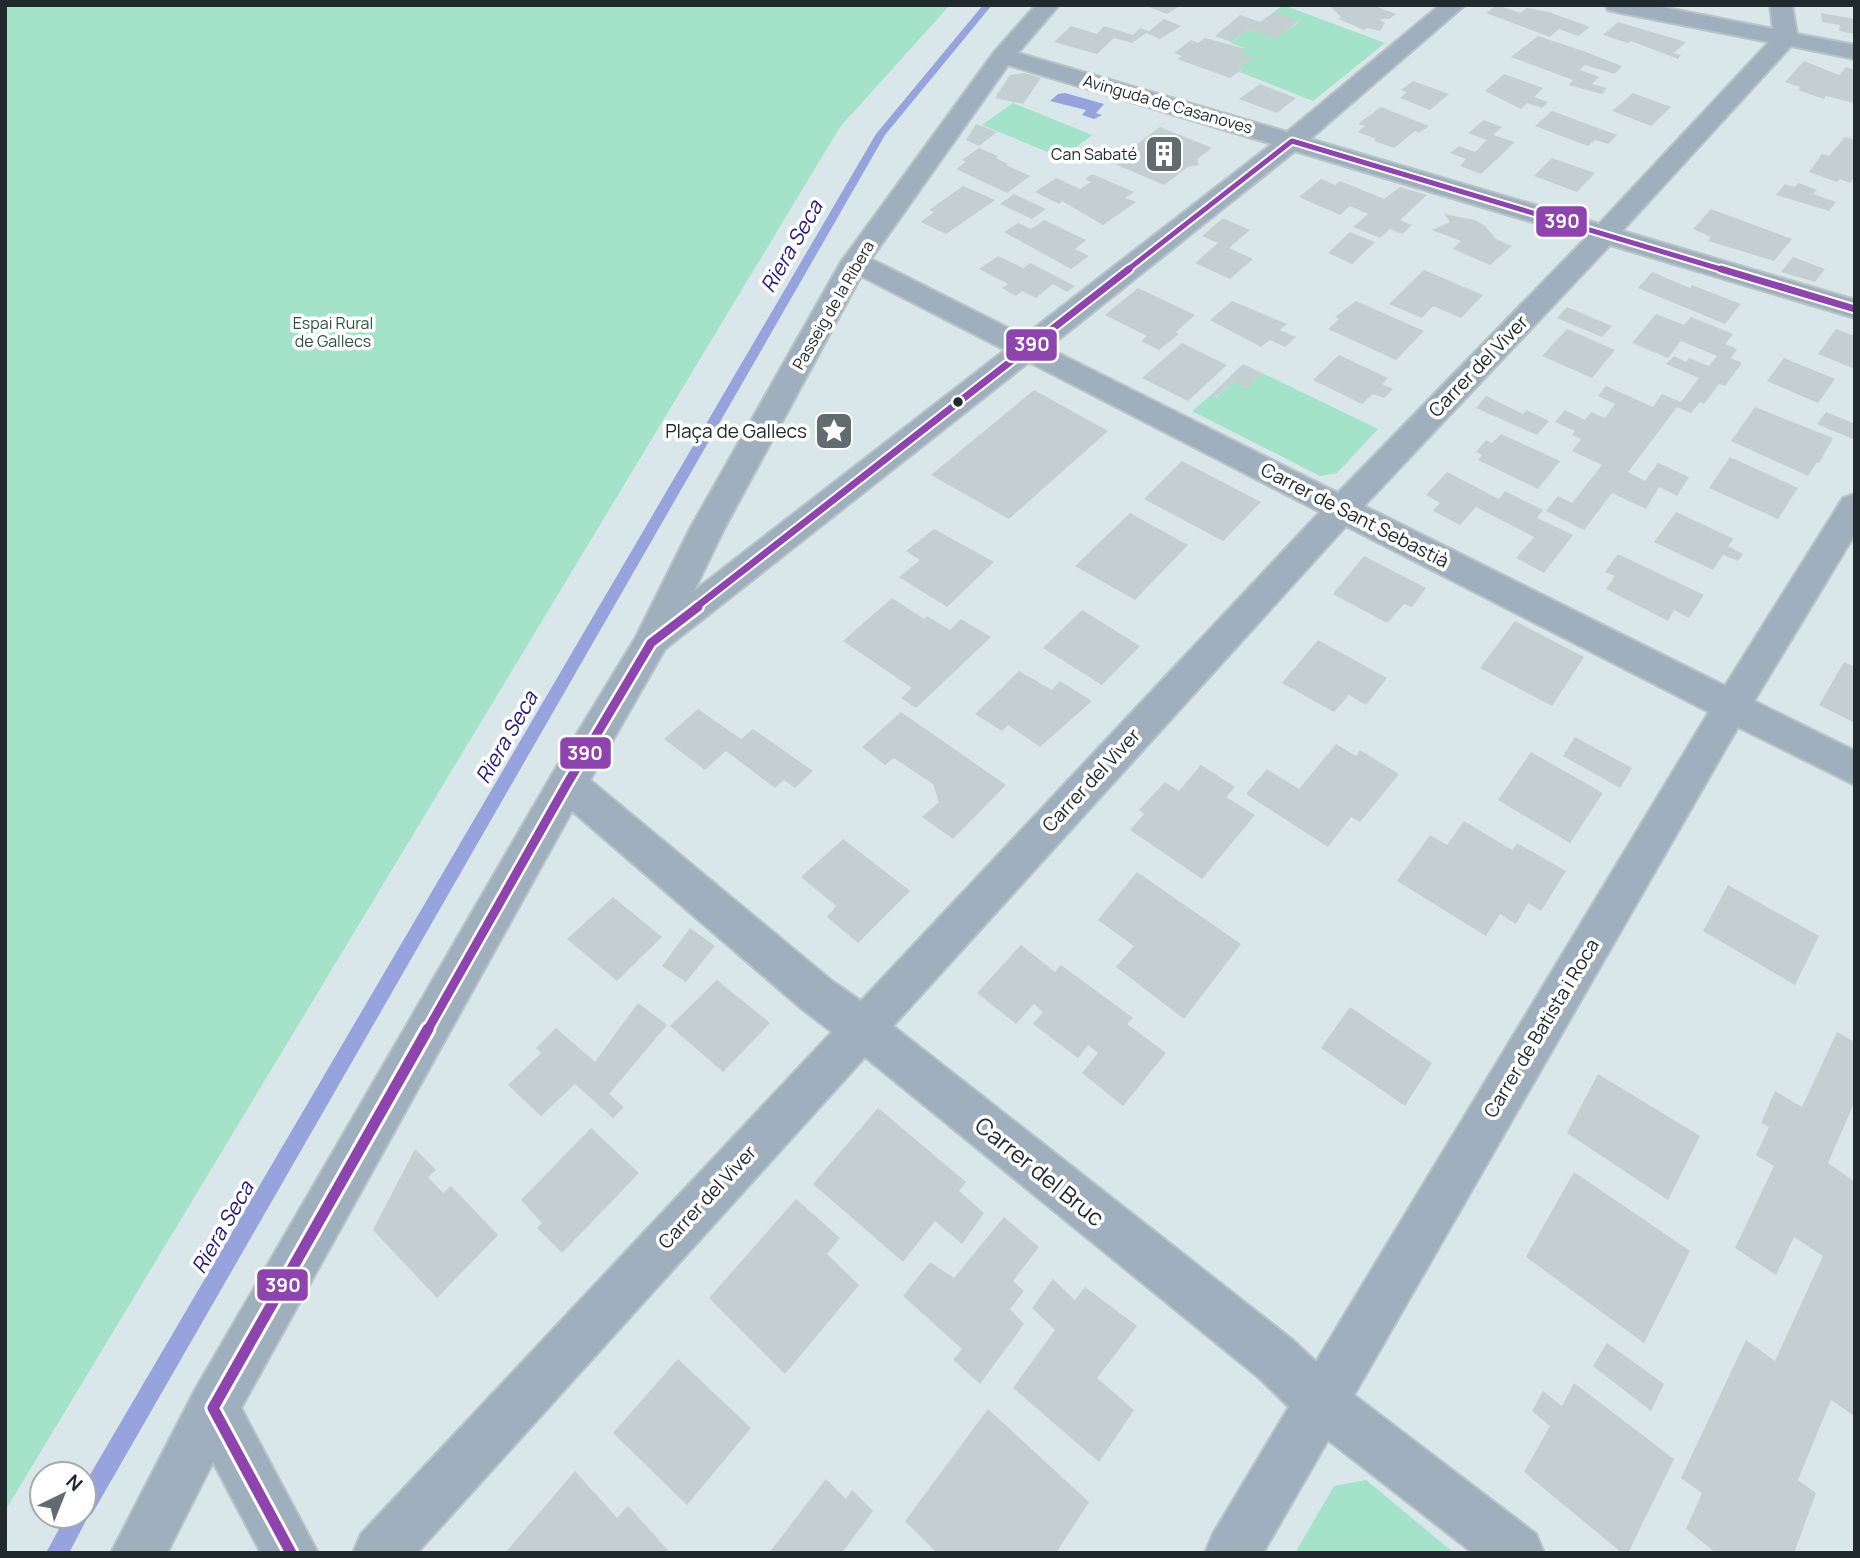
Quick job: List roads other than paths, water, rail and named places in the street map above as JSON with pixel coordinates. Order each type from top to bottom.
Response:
[{"type":"street","name":"Passeig de la Ribera","points":[[138,1553],[213,1408],[651,643],[695,555],[855,262],[1003,56],[1048,5]]},
{"type":"street","points":[[651,643],[1292,141],[1454,5]]},
{"type":"street","points":[[1616,5],[1784,22],[1855,52]]},
{"type":"street","name":"Carrer del Viver","points":[[380,1553],[1343,508],[1604,235],[1784,22]]},
{"type":"street","name":"Avinguda de Casanoves","points":[[1003,56],[1855,309]]},
{"type":"street","name":"Carrer de Sant Sebastià","points":[[855,262],[1855,769]]},
{"type":"street","name":"Carrer de Batista i Roca","points":[[1232,1553],[1731,707],[1855,506]]},
{"type":"street","points":[[695,555],[721,572],[743,572]]},
{"type":"street","name":"Carrer del Bruc","points":[[568,784],[817,995],[862,1028],[1276,1359],[1320,1401],[1517,1553]]},
{"type":"street","points":[[213,1408],[291,1553]]},
{"type":"water","points":[[1065,93],[1104,104],[1096,113],[1102,115],[1094,119],[1082,115],[1086,110],[1050,101],[1058,94]]},
{"type":"waterway","name":"Riera Seca","points":[[98,1482],[881,134],[988,5]]},
{"type":"waterway","name":"Riera Seca","points":[[57,1553],[70,1530]]},
{"type":"place","name":"Can Sabaté","points":[[1164,154]]},
{"type":"place","name":"Plaça de Gallecs","points":[[834,431]]},
{"type":"park label","name":"Espai Rural de Gallecs","points":[[333,332]]}]
